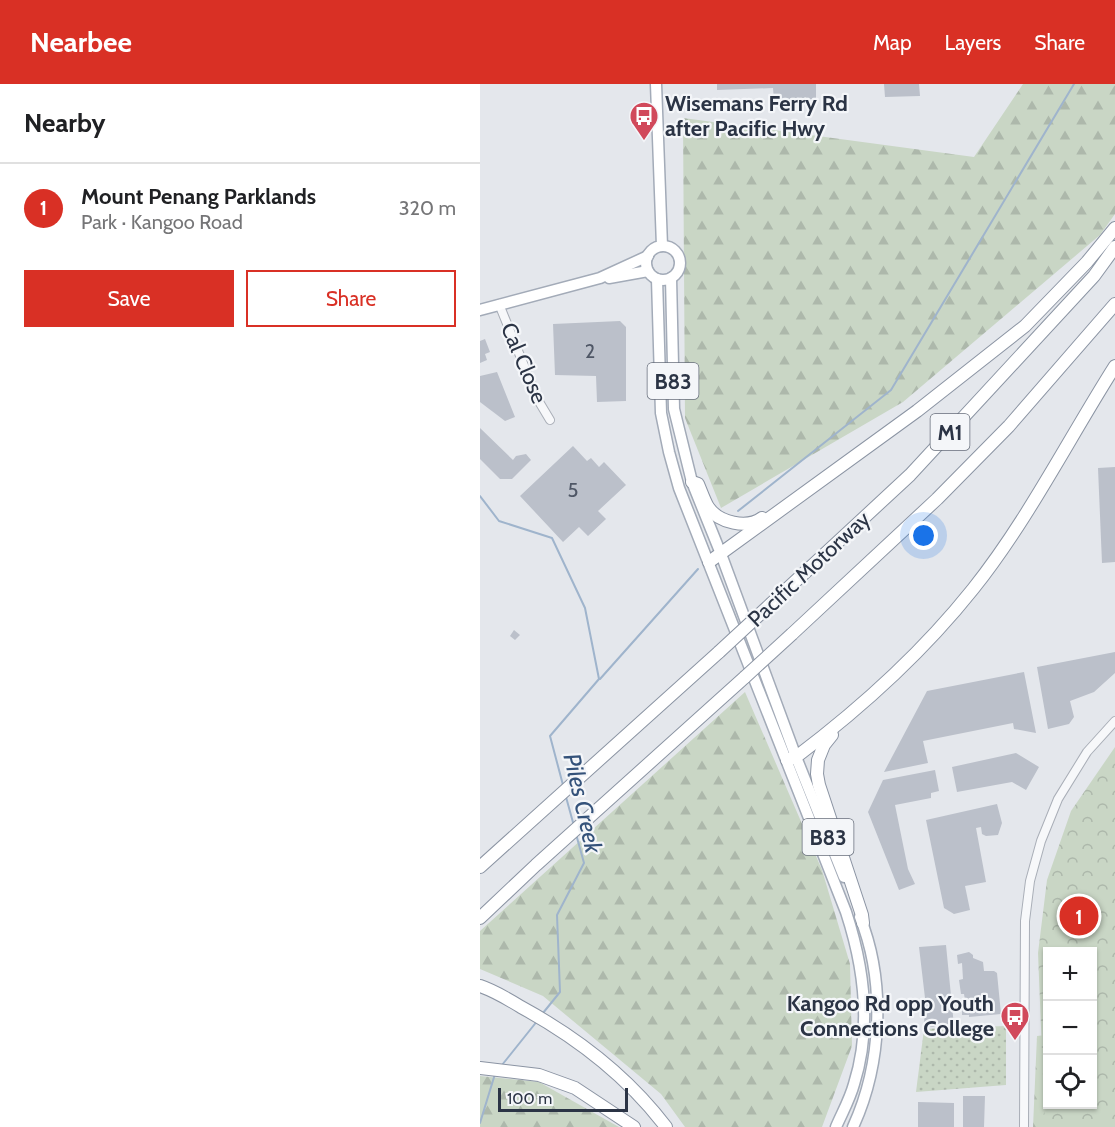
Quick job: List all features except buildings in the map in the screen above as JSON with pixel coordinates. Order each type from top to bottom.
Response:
[{"type":"highway","points":[[709,562],[917,411],[1025,326],[1087,262],[1115,228]]},
{"type":"highway","name":"Pacific Motorway","points":[[480,867],[604,757],[910,475],[1094,276],[1115,247]]},
{"type":"highway","name":"Pacific Motorway","points":[[480,918],[929,507],[1009,426],[1115,304]]},
{"type":"highway","points":[[791,759],[846,719],[912,657],[972,590],[1032,503],[1115,366]]},
{"type":"highway","points":[[692,482],[698,484],[709,507],[714,512],[736,523],[758,521],[786,502],[789,504]]},
{"type":"highway","points":[[846,719],[846,723],[824,745],[818,760],[817,774],[824,805],[863,923]]},
{"type":"highway","points":[[480,986],[555,1026],[582,1045],[646,1101],[666,1127]]},
{"type":"highway","points":[[480,1068],[539,1075],[576,1088],[634,1127]]},
{"type":"main road","points":[[656,84],[662,246],[653,249],[646,264],[648,271],[657,279],[670,278]]},
{"type":"main road","name":"B83","points":[[662,246],[670,247],[680,258],[677,273],[670,278],[674,409],[692,482],[721,554],[846,912],[858,954],[863,983],[864,1014],[859,1062],[854,1085],[836,1127]]},
{"type":"main road","points":[[480,310],[600,278],[648,256]]},
{"type":"main road","points":[[600,278],[615,278],[648,271]]},
{"type":"main road","name":"B83","points":[[657,279],[661,413],[679,488],[791,759],[863,923],[873,966],[877,1015],[873,1061],[866,1092],[853,1127]]},
{"type":"street","name":"Cal Close","points":[[499,304],[537,400],[550,420]]},
{"type":"street","points":[[1024,1127],[1025,932],[1030,881],[1041,841],[1058,799],[1087,752],[1115,721]]},
{"type":"green space","points":[[1023,84],[1115,84],[1115,214],[1100,235],[903,402],[721,508],[685,418],[683,118],[974,157]]},
{"type":"green space","points":[[745,692],[822,870],[850,964],[852,1046],[822,1127],[685,1127],[661,1094],[543,996],[480,969],[480,931]]},
{"type":"green space","points":[[1115,747],[1115,1127],[1045,1127],[1044,1109],[1097,1109],[1097,947],[1043,947],[1043,1077],[1038,953],[1047,880],[1071,811]]},
{"type":"green space","points":[[1006,1026],[1006,1085],[916,1092],[924,1029]]},
{"type":"green space","points":[[1043,1035],[1043,1109],[1063,1109],[1115,1127],[1033,1127],[1037,1036]]},
{"type":"green space","points":[[480,1076],[539,1082],[619,1127],[480,1127]]},
{"type":"waterway","points":[[738,511],[891,390],[1074,84]]},
{"type":"waterway","name":"Piles Creek","points":[[480,496],[499,521],[552,538],[585,608],[599,679],[550,736],[563,785]]},
{"type":"waterway","points":[[600,679],[698,569]]},
{"type":"waterway","name":"Piles Creek","points":[[566,797],[574,826]]},
{"type":"waterway","name":"Piles Creek","points":[[543,1013],[560,992],[557,915],[584,863],[576,834]]},
{"type":"waterway","name":"Piles Creek","points":[[502,1065],[538,1020]]},
{"type":"waterway","name":"Piles Creek","points":[[480,1123],[495,1074]]},
{"type":"place","name":"Wisemans Ferry Rd after Pacific Hwy","points":[[644,142]]},
{"type":"place","name":"Mount Penang Parklands","points":[[1079,916]]},
{"type":"place","name":"Kangoo Rd opp Youth Connections College","points":[[1015,1042]]}]
